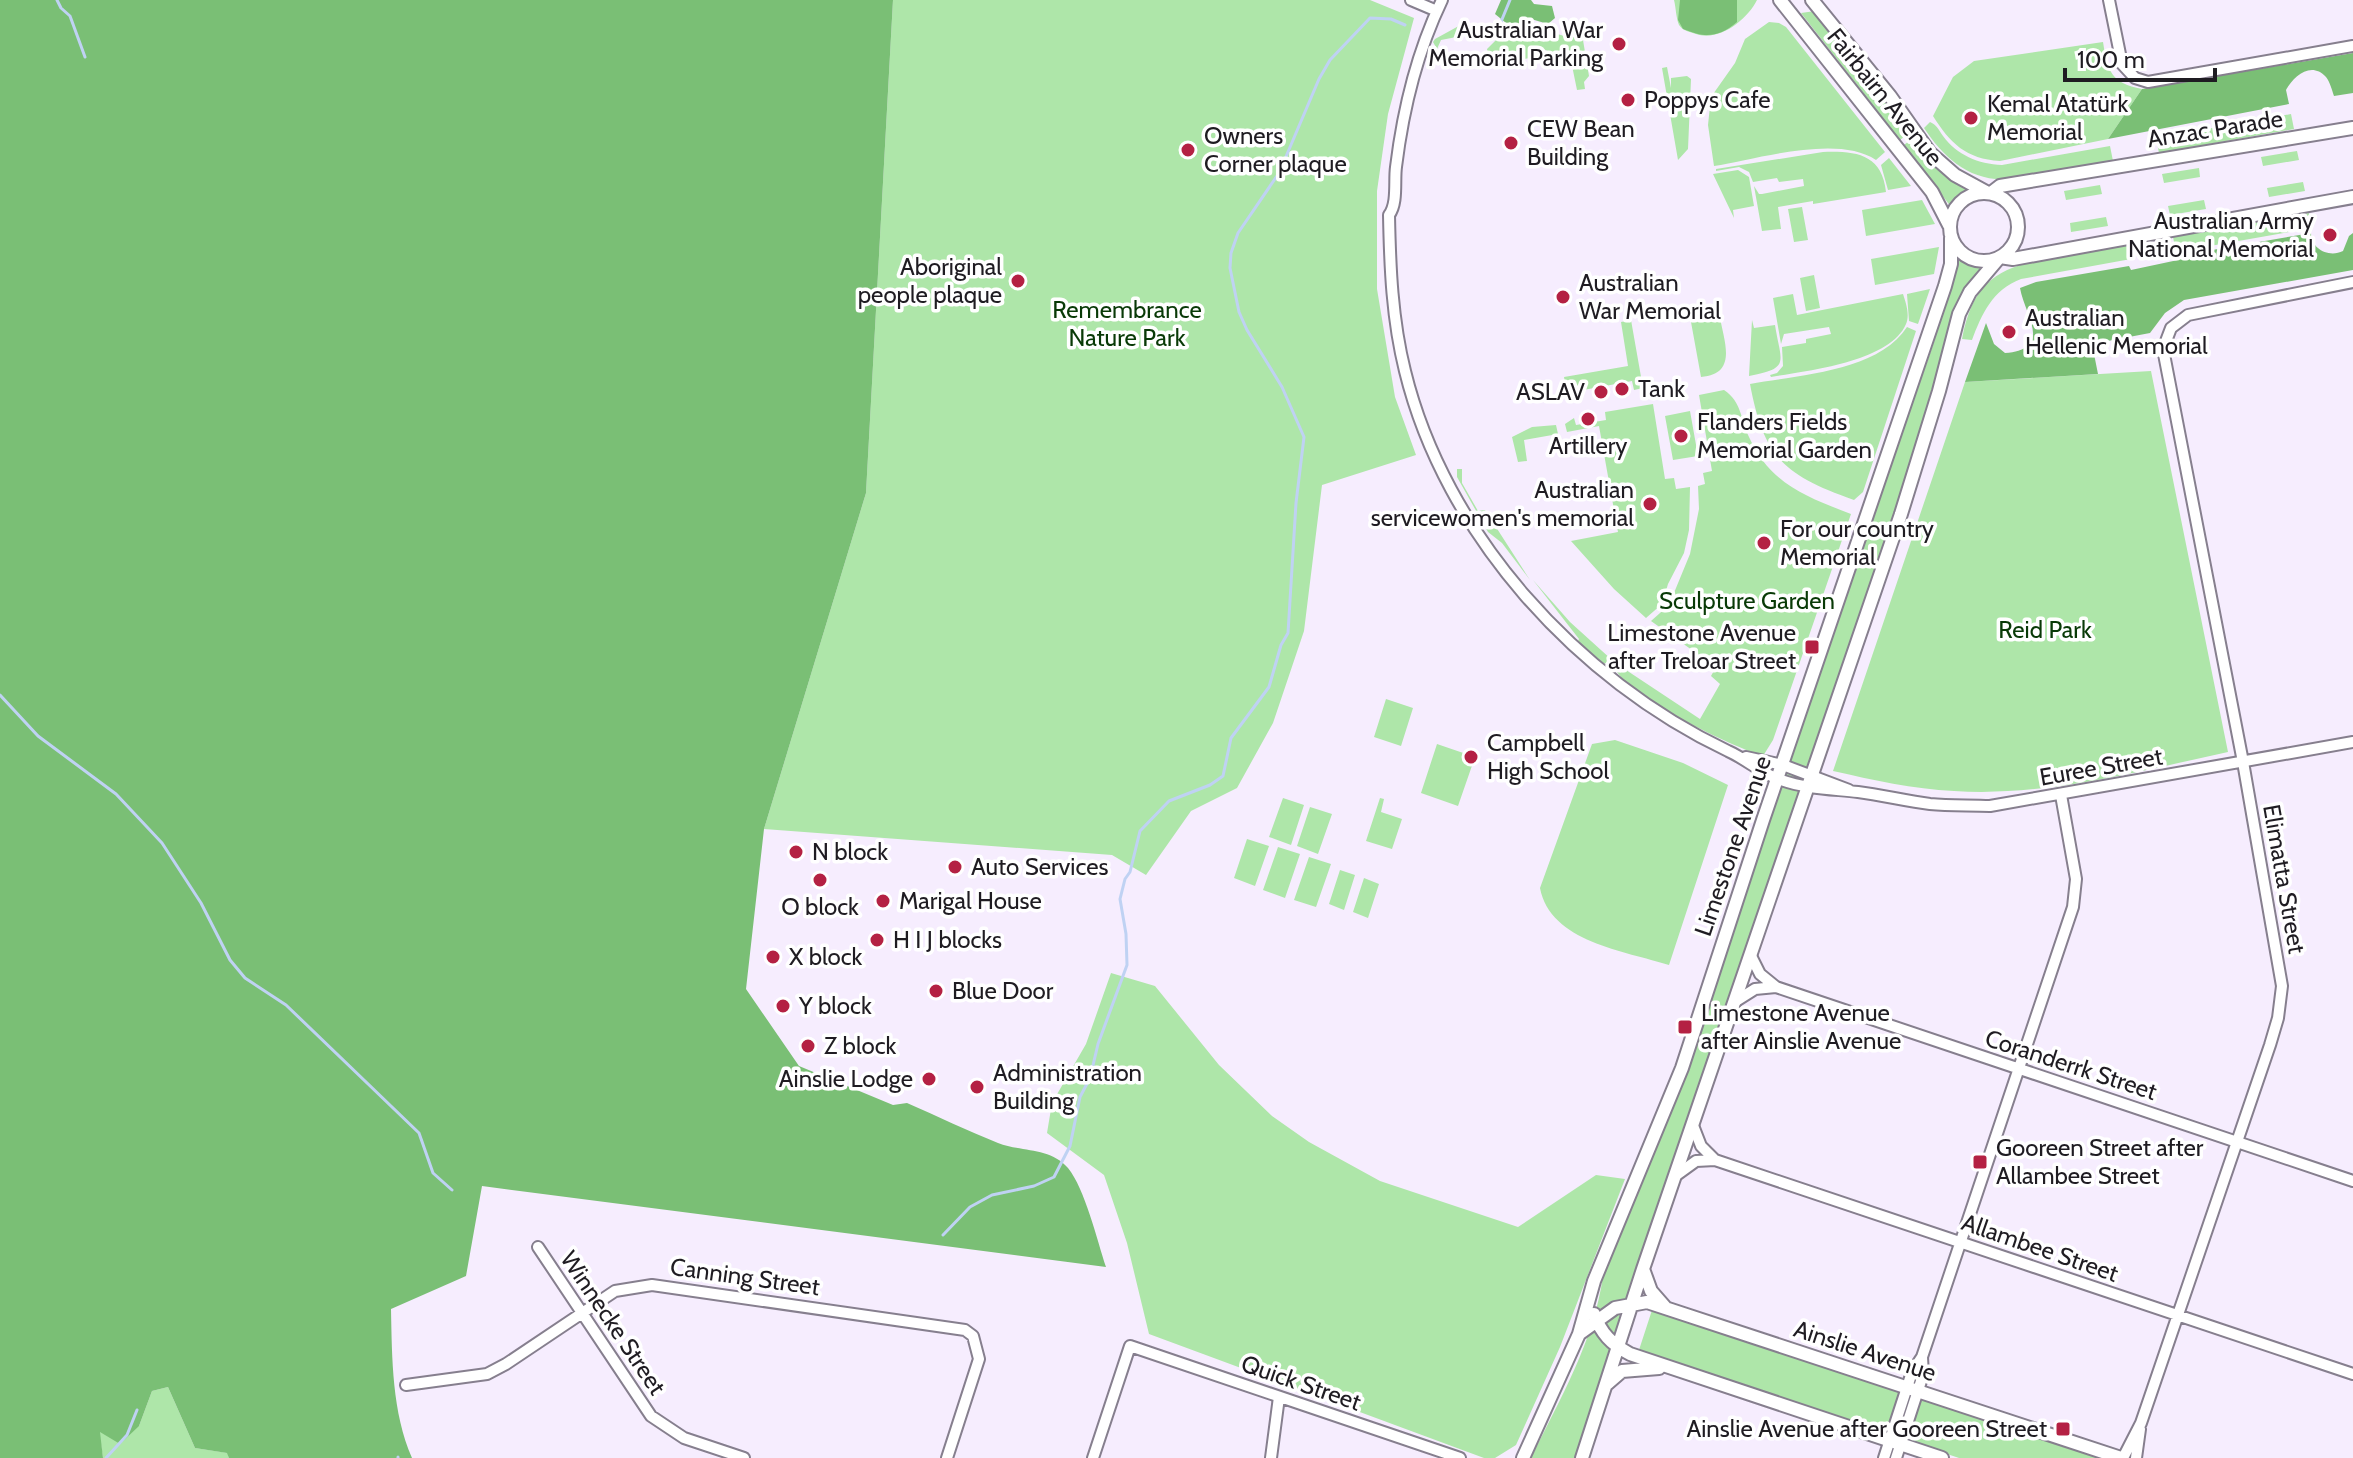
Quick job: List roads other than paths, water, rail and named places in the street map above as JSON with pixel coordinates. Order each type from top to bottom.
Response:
[{"type":"main road","name":"Fairbairn Avenue","points":[[1780,0],[1932,192],[1950,232]]},
{"type":"main road","name":"Fairbairn Avenue","points":[[1812,0],[1890,96],[1930,153],[1955,175],[1990,193]]},
{"type":"main road","name":"Anzac Parade","points":[[1990,193],[2000,186],[2353,128]]},
{"type":"main road","points":[[1582,1458],[1643,1269],[1694,1128],[1914,471],[1959,314],[1970,292],[1999,258],[2013,246],[2018,222],[2006,200],[1990,193],[1974,194],[1962,200],[1953,211],[1950,232],[1966,257],[1982,261],[1999,258],[2027,256],[2353,197]]},
{"type":"main road","name":"Limestone Avenue","points":[[1523,1458],[1579,1334],[1594,1281],[1682,1068],[1945,286],[1951,264],[1950,232]]},
{"type":"main road","points":[[1643,1269],[1651,1291],[1665,1307]]},
{"type":"main road","points":[[1594,1281],[1592,1305],[1597,1320],[1604,1334],[1617,1347],[1942,1458]]},
{"type":"main road","name":"Ainslie Avenue","points":[[1579,1334],[1615,1308],[1647,1302],[2122,1458]]},
{"type":"main road","points":[[1605,1386],[1622,1371],[1674,1369]]},
{"type":"street","points":[[1411,0],[1439,5],[1417,65],[1405,111],[1395,169],[1393,209],[1389,215],[1390,265],[1399,342],[1422,425],[1479,532],[1505,570],[1576,650],[1657,713],[1741,756]]},
{"type":"street","points":[[2109,0],[2122,64],[2135,78],[2148,82],[2353,46]]},
{"type":"street","name":"Elimatta Street","points":[[2122,1458],[2141,1423],[2237,1142],[2274,1032],[2282,986],[2243,762],[2163,349],[2171,328],[2188,315],[2353,282]]},
{"type":"street","name":"Euree Street","points":[[1741,756],[1778,780],[1810,782],[1929,804],[1990,806],[2353,742]]},
{"type":"street","name":"Euree Street","points":[[1741,756],[1783,765],[1810,782]]},
{"type":"street","points":[[1884,1458],[1894,1442],[1912,1390],[1912,1372],[1922,1357],[2073,907],[2076,879],[2061,795]]},
{"type":"street","points":[[1751,956],[1760,974],[1776,987]]},
{"type":"street","points":[[1736,1001],[1755,989],[1776,987]]},
{"type":"street","name":"Coranderrk Street","points":[[1776,987],[2353,1181]]},
{"type":"street","points":[[1694,1128],[1701,1146],[1715,1160]]},
{"type":"street","points":[[1678,1174],[1696,1161],[1715,1160]]},
{"type":"street","name":"Allambee Street","points":[[1715,1160],[2353,1374]]},
{"type":"street","name":"Winnecke Street","points":[[538,1247],[651,1416],[684,1438],[718,1454],[744,1458]]},
{"type":"street","name":"Canning Street","points":[[406,1385],[487,1374],[615,1291],[652,1285],[965,1330],[973,1336],[979,1359],[947,1458]]},
{"type":"street","name":"Quick Street","points":[[1093,1458],[1130,1346],[1460,1458]]},
{"type":"street","points":[[1271,1458],[1279,1397]]},
{"type":"street","name":"Elimatta Street","points":[[2136,1458],[2141,1423]]},
{"type":"street","points":[[1894,1442],[1896,1458]]},
{"type":"waterway","points":[[57,0],[70,16],[85,57]]},
{"type":"waterway","points":[[1498,29],[1510,0]]},
{"type":"waterway","points":[[943,1235],[970,1207],[992,1195],[1034,1186],[1054,1177],[1070,1146],[1080,1097],[1090,1078],[1098,1044],[1127,965],[1120,899],[1140,831],[1169,801],[1210,785],[1223,776],[1231,738],[1269,687],[1281,645],[1288,633],[1296,503],[1304,437],[1282,387],[1239,312],[1230,268],[1231,253],[1238,233],[1279,173],[1330,60],[1370,18],[1391,19],[1405,25]]},
{"type":"waterway","points":[[0,695],[38,736],[116,794],[162,843],[201,903],[230,960],[245,978],[286,1005],[419,1133],[433,1173],[452,1190]]},
{"type":"waterway","points":[[106,1458],[127,1435],[137,1410]]},
{"type":"place","name":"Australian War Memorial Parking","points":[[1619,44]]},
{"type":"place","name":"Poppys Cafe","points":[[1628,100]]},
{"type":"place","name":"Kemal Atatürk Memorial","points":[[1971,118]]},
{"type":"place","name":"CEW Bean Building","points":[[1511,143]]},
{"type":"place","name":"Owners Corner plaque","points":[[1188,150]]},
{"type":"place","name":"Australian Army National Memorial","points":[[2330,235]]},
{"type":"place","name":"Aboriginal people plaque","points":[[1018,281]]},
{"type":"place","name":"Australian War Memorial","points":[[1563,297]]},
{"type":"place","name":"Australian Hellenic Memorial","points":[[2009,332]]},
{"type":"place","name":"Tank","points":[[1622,389]]},
{"type":"place","name":"ASLAV","points":[[1601,392]]},
{"type":"place","name":"Artillery","points":[[1588,419]]},
{"type":"place","name":"Flanders Fields Memorial Garden","points":[[1681,436]]},
{"type":"place","name":"Australian servicewomen's memorial","points":[[1650,504]]},
{"type":"place","name":"For our country Memorial","points":[[1764,543]]},
{"type":"place","name":"Limestone Avenue after Treloar Street","points":[[1812,647]]},
{"type":"place","name":"Campbell High School","points":[[1471,757]]},
{"type":"place","name":"N block","points":[[796,852]]},
{"type":"place","name":"Auto Services","points":[[955,867]]},
{"type":"place","name":"O block","points":[[820,880]]},
{"type":"place","name":"Marigal House","points":[[883,901]]},
{"type":"place","name":"H I J blocks","points":[[877,940]]},
{"type":"place","name":"X block","points":[[773,957]]},
{"type":"place","name":"Blue Door","points":[[936,991]]},
{"type":"place","name":"Y block","points":[[783,1006]]},
{"type":"place","name":"Limestone Avenue after Ainslie Avenue","points":[[1685,1027]]},
{"type":"place","name":"Z block","points":[[808,1046]]},
{"type":"place","name":"Ainslie Lodge","points":[[929,1079]]},
{"type":"place","name":"Administration Building","points":[[977,1087]]},
{"type":"place","name":"Gooreen Street after Allambee Street","points":[[1980,1162]]},
{"type":"place","name":"Ainslie Avenue after Gooreen Street","points":[[2063,1429]]},
{"type":"park label","name":"Remembrance Nature Park","points":[[1127,324]]},
{"type":"park label","name":"Sculpture Garden","points":[[1747,601]]},
{"type":"park label","name":"Reid Park","points":[[2045,630]]}]
